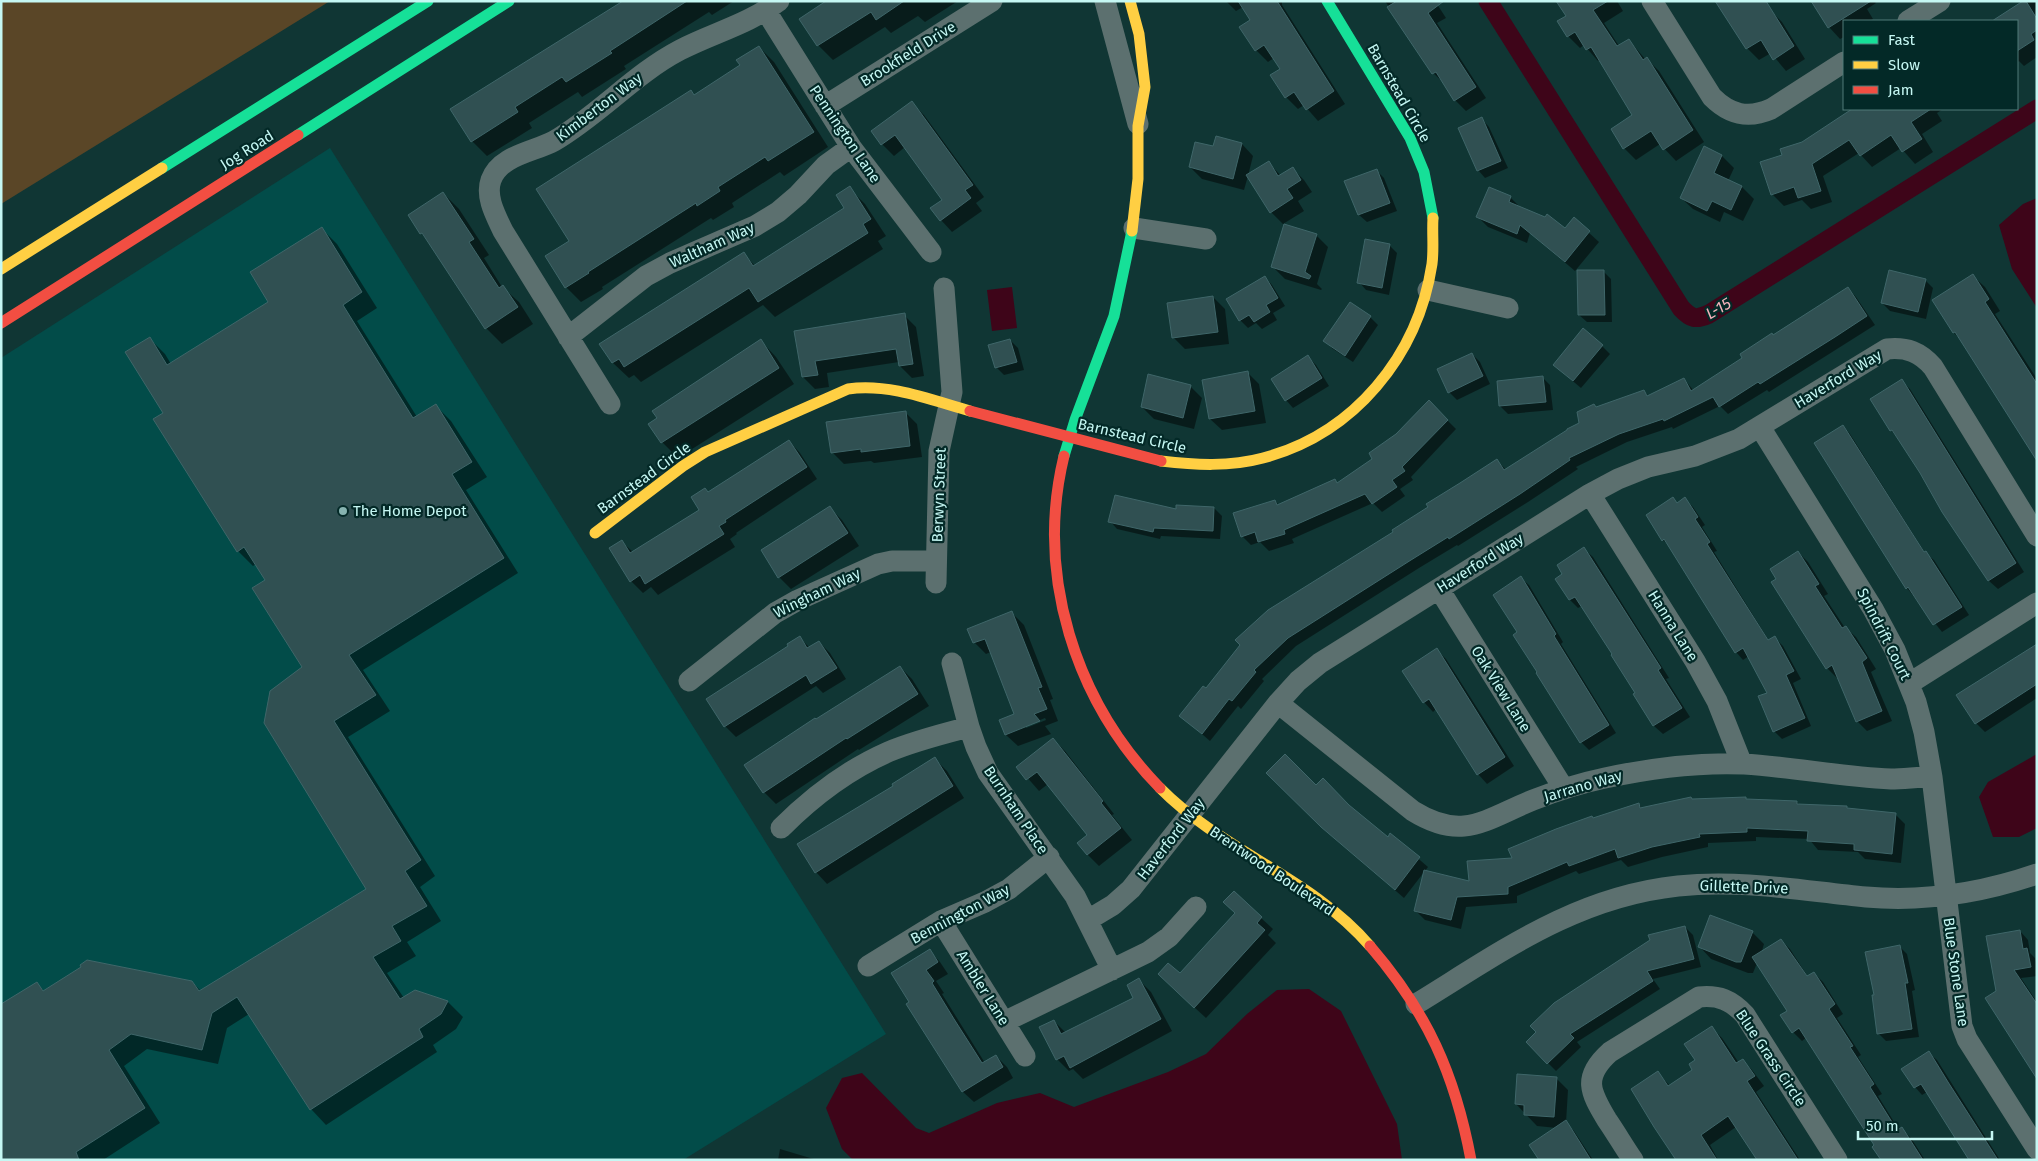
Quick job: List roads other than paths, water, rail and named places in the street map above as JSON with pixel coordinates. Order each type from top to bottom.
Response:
[{"type":"street","name":"Jog Road","points":[[1,269],[428,1]]},
{"type":"street","name":"Jog Road","points":[[1,323],[509,1]]},
{"type":"street","name":"Brookfield Drive","points":[[825,106],[992,1]]},
{"type":"street","name":"Brentwood Boulevard","points":[[1105,1],[1138,124],[1139,176],[1134,228],[1117,304],[1069,437],[1060,479],[1055,522],[1056,566],[1073,650],[1090,690],[1111,727],[1145,773],[1190,815],[1213,832],[1304,889],[1340,916],[1373,948],[1392,971],[1416,1004],[1448,1067],[1461,1108],[1470,1160]]},
{"type":"street","name":"Brentwood Boulevard","points":[[1130,1],[1138,24],[1146,92],[1138,124]]},
{"type":"street","name":"Barnstead Circle","points":[[596,533],[683,466],[705,452],[835,394],[862,387],[875,387],[1159,461],[1190,465],[1236,464],[1266,458],[1295,448],[1335,426],[1359,407],[1381,384],[1399,360],[1413,333],[1428,290],[1434,232],[1431,202],[1424,172],[1413,143],[1327,1]]},
{"type":"street","points":[[1652,1],[1712,97],[1722,107],[1734,113],[1754,115],[1772,109],[1843,63]]},
{"type":"street","points":[[1909,20],[1931,4]]},
{"type":"street","name":"Pennington Lane","points":[[772,6],[825,106],[851,147],[931,252]]},
{"type":"street","name":"Kimberton Way","points":[[610,404],[503,230],[489,194],[490,180],[497,169],[507,161],[548,144],[572,131],[658,62],[682,49],[752,19],[772,6]]},
{"type":"street","name":"Waltham Way","points":[[568,337],[646,276],[670,263],[755,226],[778,212],[798,195],[826,165],[851,147]]},
{"type":"street","points":[[1134,228],[1206,238]]},
{"type":"street","name":"Berwyn Street","points":[[936,583],[939,451],[950,406],[952,378],[944,288]]},
{"type":"street","points":[[1428,290],[1508,308]]},
{"type":"street","name":"Haverford Way","points":[[1088,920],[1113,905],[1131,889],[1278,703],[1298,681],[1320,663],[1590,494],[1618,479],[1648,467],[1695,456],[1725,446],[1760,427],[1887,349],[1900,348],[1913,351],[1924,357],[1933,367],[2037,536]]},
{"type":"street","name":"Spindrift Court","points":[[1760,427],[1873,609],[1895,650],[1910,684],[1924,732],[1932,777],[1946,896]]},
{"type":"street","name":"Hanna Lane","points":[[1590,494],[1695,662],[1717,701],[1742,764]]},
{"type":"street","name":"Wingham Way","points":[[688,681],[764,620],[798,600],[878,564],[892,561],[936,561]]},
{"type":"street","name":"Oak View Lane","points":[[1439,588],[1564,789]]},
{"type":"street","points":[[1910,684],[2037,603]]},
{"type":"street","name":"Burnham Place","points":[[952,663],[969,727],[988,773],[1075,896],[1088,920]]},
{"type":"street","name":"Jarrano Way","points":[[1278,703],[1413,811],[1436,823],[1462,827],[1475,825],[1564,789],[1604,778],[1655,768],[1707,764],[1742,764],[1892,779],[1932,777]]},
{"type":"street","points":[[781,828],[831,784],[865,763],[914,742],[969,727]]},
{"type":"street","name":"Bennington Way","points":[[868,966],[941,921],[985,902],[1009,889],[1048,858]]},
{"type":"street","name":"Gillette Drive","points":[[1416,1004],[1533,932],[1574,912],[1632,894],[1678,886],[1723,883],[1868,897],[1914,898],[1946,896],[1991,888],[2037,874]]},
{"type":"street","name":"Blue Stone Lane","points":[[1946,896],[1962,1026],[1967,1039],[2037,1149]]},
{"type":"street","points":[[1004,1022],[1148,952],[1169,937],[1196,907]]},
{"type":"street","points":[[1088,920],[1112,970]]},
{"type":"street","name":"Ambler Lane","points":[[941,921],[1025,1056]]},
{"type":"street","name":"Blue Grass Circle","points":[[1633,1160],[1593,1098],[1594,1072],[1610,1052],[1699,998],[1712,996],[1730,1002],[1745,1015],[1837,1160]]},
{"type":"waterway","name":"L-15","points":[[1488,1],[1681,308],[1697,318],[1709,314],[2037,109]]},
{"type":"place","name":"The Home Depot","points":[[343,511]]}]
